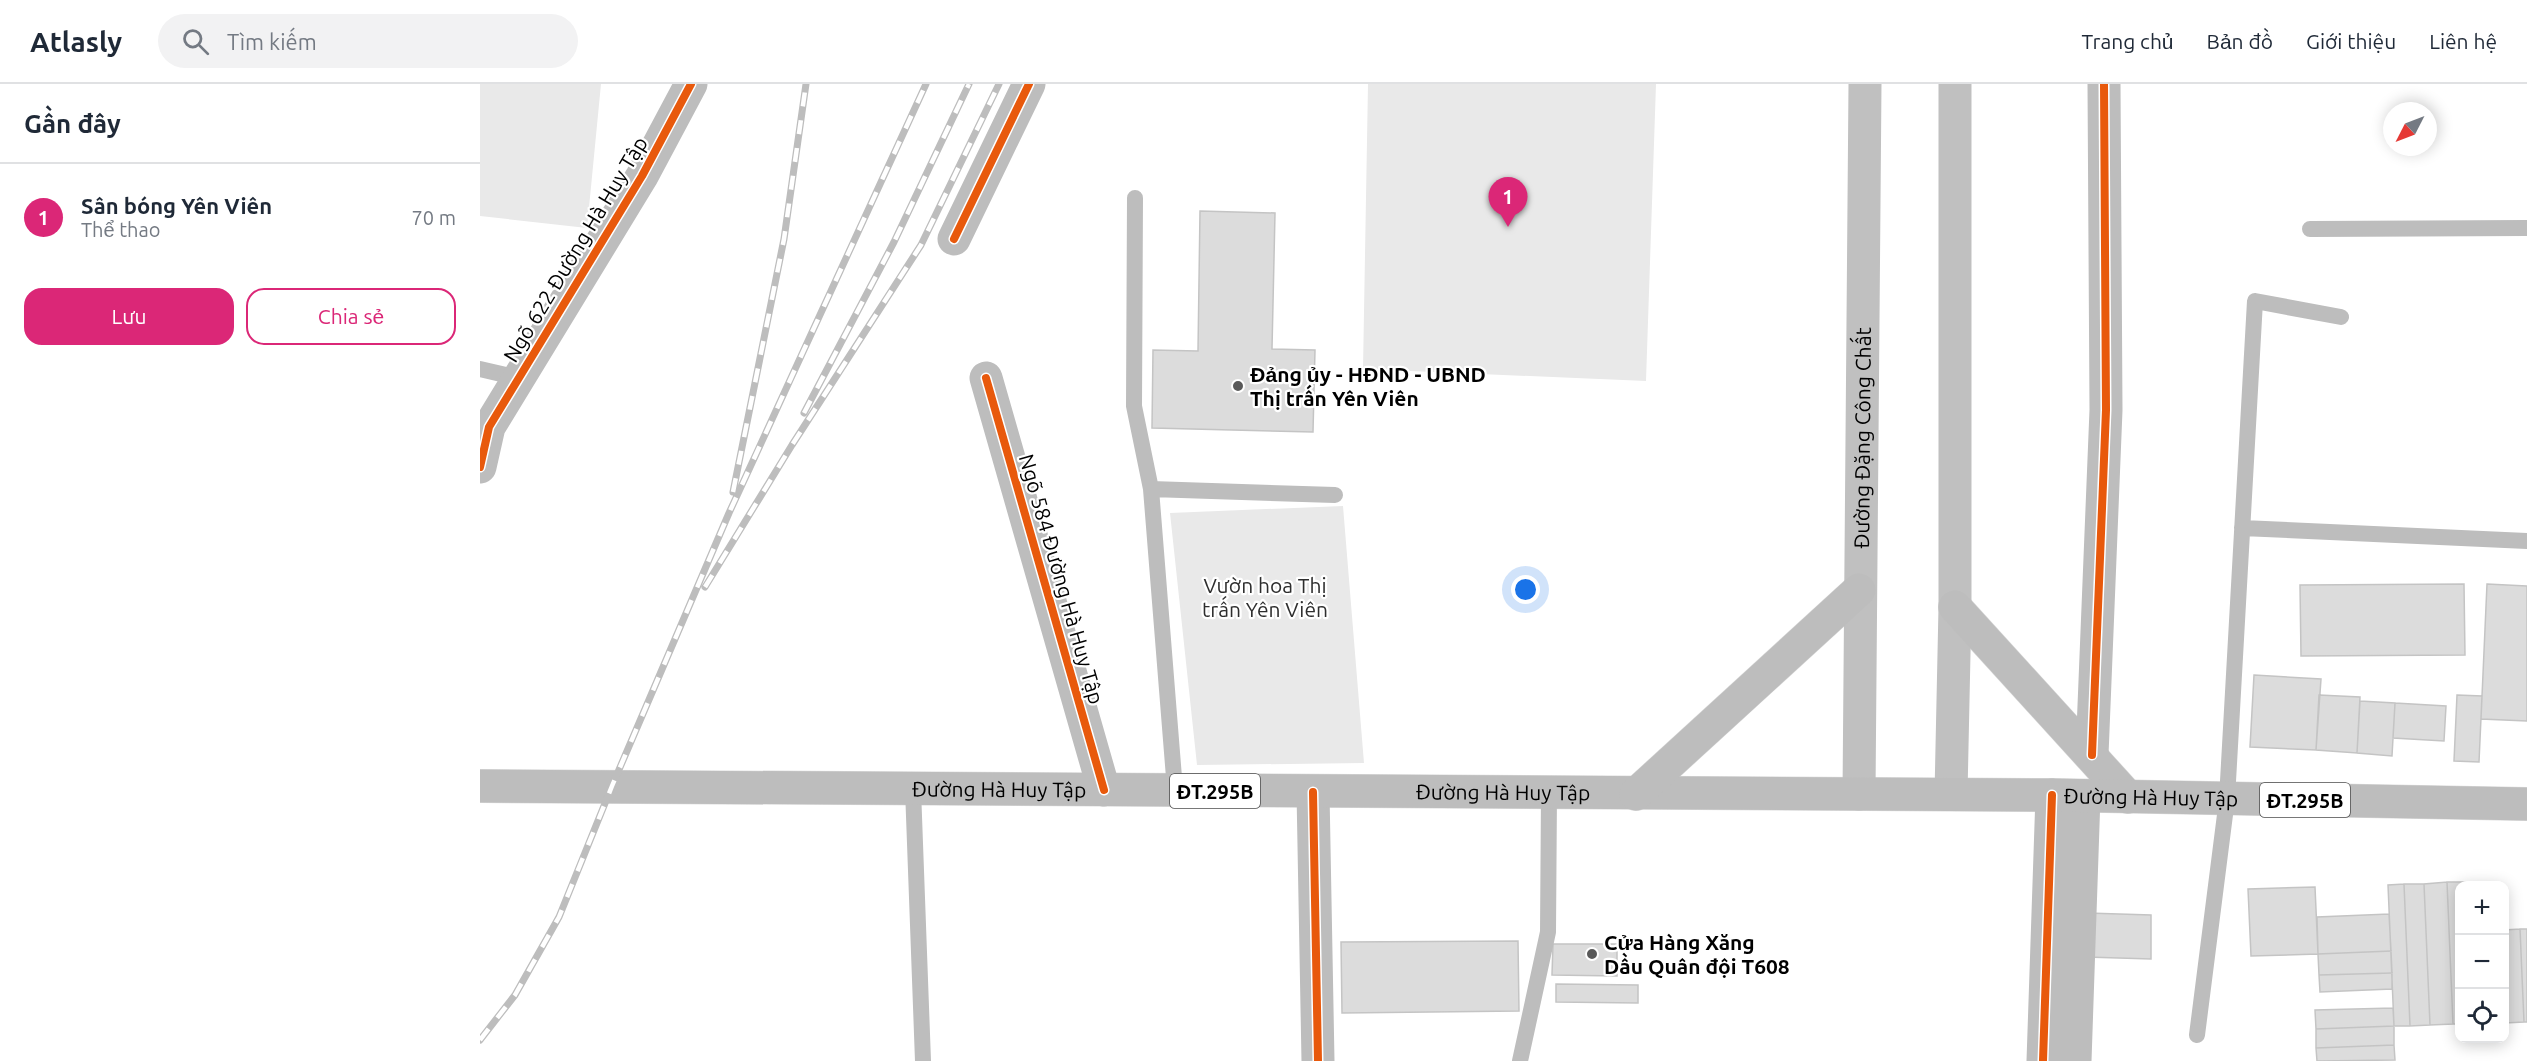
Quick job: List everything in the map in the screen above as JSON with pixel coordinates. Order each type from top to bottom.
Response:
[{"type":"main road","name":"Ngõ 622 Đường Hà Huy Tập","points":[[480,467],[489,427],[642,176],[691,84]]},
{"type":"main road","points":[[954,239],[1029,84]]},
{"type":"main road","name":"Đường Đặng Công Chất","points":[[1859,794],[1865,84]]},
{"type":"main road","points":[[1951,794],[1955,607],[1955,84]]},
{"type":"main road","points":[[2092,755],[2106,410],[2104,84]]},
{"type":"main road","name":"Ngõ 584 Đường Hà Huy Tập","points":[[986,378],[1104,790]]},
{"type":"main road","points":[[1636,794],[1859,590]]},
{"type":"main road","points":[[1955,607],[2128,797]]},
{"type":"main road","name":"Đường Hà Huy Tập","points":[[480,786],[2068,795],[2527,804]]},
{"type":"main road","points":[[1313,792],[1318,1061]]},
{"type":"main road","points":[[2043,1061],[2068,795]]},
{"type":"main road","points":[[2068,795],[2075,1061]]},
{"type":"lane","points":[[1135,198],[1134,406],[1151,489],[1175,790]]},
{"type":"lane","points":[[2310,229],[2527,228]]},
{"type":"lane","points":[[2197,1035],[2226,799],[2255,301],[2341,317]]},
{"type":"lane","points":[[480,369],[519,378]]},
{"type":"lane","points":[[1151,489],[1335,495]]},
{"type":"lane","points":[[2242,528],[2527,541]]},
{"type":"lane","points":[[914,789],[923,1061]]},
{"type":"lane","points":[[1520,1061],[1548,932],[1549,793]]},
{"type":"green space","points":[[480,84],[601,84],[587,228],[480,216]]},
{"type":"green space","points":[[1368,84],[1656,84],[1646,381],[1363,369]]},
{"type":"green space","name":"Vườn hoa Thị trấn Yên Viên","points":[[1343,506],[1364,763],[1197,765],[1170,513]]},
{"type":"building","points":[[1200,211],[1275,213],[1272,349],[1315,350],[1313,432],[1152,428],[1153,350],[1198,351]]},
{"type":"building","points":[[2464,584],[2465,655],[2301,656],[2300,585]]},
{"type":"building","points":[[2487,584],[2527,586],[2527,721],[2481,719]]},
{"type":"building","points":[[2254,675],[2321,679],[2316,750],[2250,747]]},
{"type":"building","points":[[2319,695],[2360,697],[2357,753],[2316,750]]},
{"type":"building","points":[[2457,695],[2482,696],[2479,762],[2454,761]]},
{"type":"building","points":[[2360,701],[2395,703],[2392,756],[2357,753]]},
{"type":"building","points":[[2395,703],[2446,706],[2444,741],[2393,738]]},
{"type":"building","points":[[2447,882],[2455,882],[2455,1024],[2453,1024]]},
{"type":"building","points":[[2447,882],[2453,1024],[2430,1025],[2424,884]]},
{"type":"building","points":[[2404,884],[2424,884],[2430,1025],[2410,1026]]},
{"type":"building","points":[[2404,884],[2410,1026],[2394,1026],[2388,885]]},
{"type":"building","points":[[2315,887],[2318,954],[2251,956],[2248,889]]},
{"type":"building","points":[[2087,913],[2151,915],[2151,959],[2086,957]]},
{"type":"building","points":[[2389,914],[2391,951],[2318,954],[2317,917]]},
{"type":"building","points":[[2520,929],[2527,929],[2527,1022],[2524,1022]]},
{"type":"building","points":[[2520,929],[2524,1022],[2509,1023],[2509,930]]},
{"type":"building","points":[[1518,941],[1519,1011],[1342,1013],[1341,942]]},
{"type":"building","points":[[1553,944],[1617,944],[1617,976],[1552,975]]},
{"type":"building","points":[[2391,951],[2392,973],[2319,975],[2318,954]]},
{"type":"building","points":[[2392,973],[2392,989],[2320,992],[2319,975]]},
{"type":"building","points":[[1556,984],[1638,985],[1638,1003],[1556,1002]]},
{"type":"building","points":[[2393,1008],[2394,1026],[2316,1029],[2315,1010]]},
{"type":"building","points":[[2394,1026],[2394,1045],[2316,1048],[2316,1029]]},
{"type":"building","points":[[2394,1045],[2395,1060],[2317,1061],[2316,1048]]},
{"type":"railway","points":[[733,492],[784,239],[806,84]]},
{"type":"railway","points":[[480,1040],[515,995],[559,917],[612,786],[729,513],[926,84]]},
{"type":"railway","points":[[804,413],[894,242],[969,84]]},
{"type":"railway","points":[[705,587],[792,445],[921,245],[999,84]]},
{"type":"cycle path","points":[[480,467],[489,427],[642,176],[691,84]]},
{"type":"cycle path","points":[[954,239],[1029,84]]},
{"type":"cycle path","points":[[2092,755],[2106,410],[2104,84]]},
{"type":"cycle path","points":[[986,378],[1104,790]]},
{"type":"cycle path","points":[[1313,792],[1318,1061]]},
{"type":"cycle path","points":[[2043,1061],[2052,795]]},
{"type":"place","name":"Sân bóng Yên Viên","points":[[1508,227]]},
{"type":"place","name":"Đảng ủy - HĐND - UBND Thị trấn Yên Viên","points":[[1238,386]]},
{"type":"place","name":"Cửa Hàng Xăng Dầu Quân đội T608","points":[[1592,954]]}]
